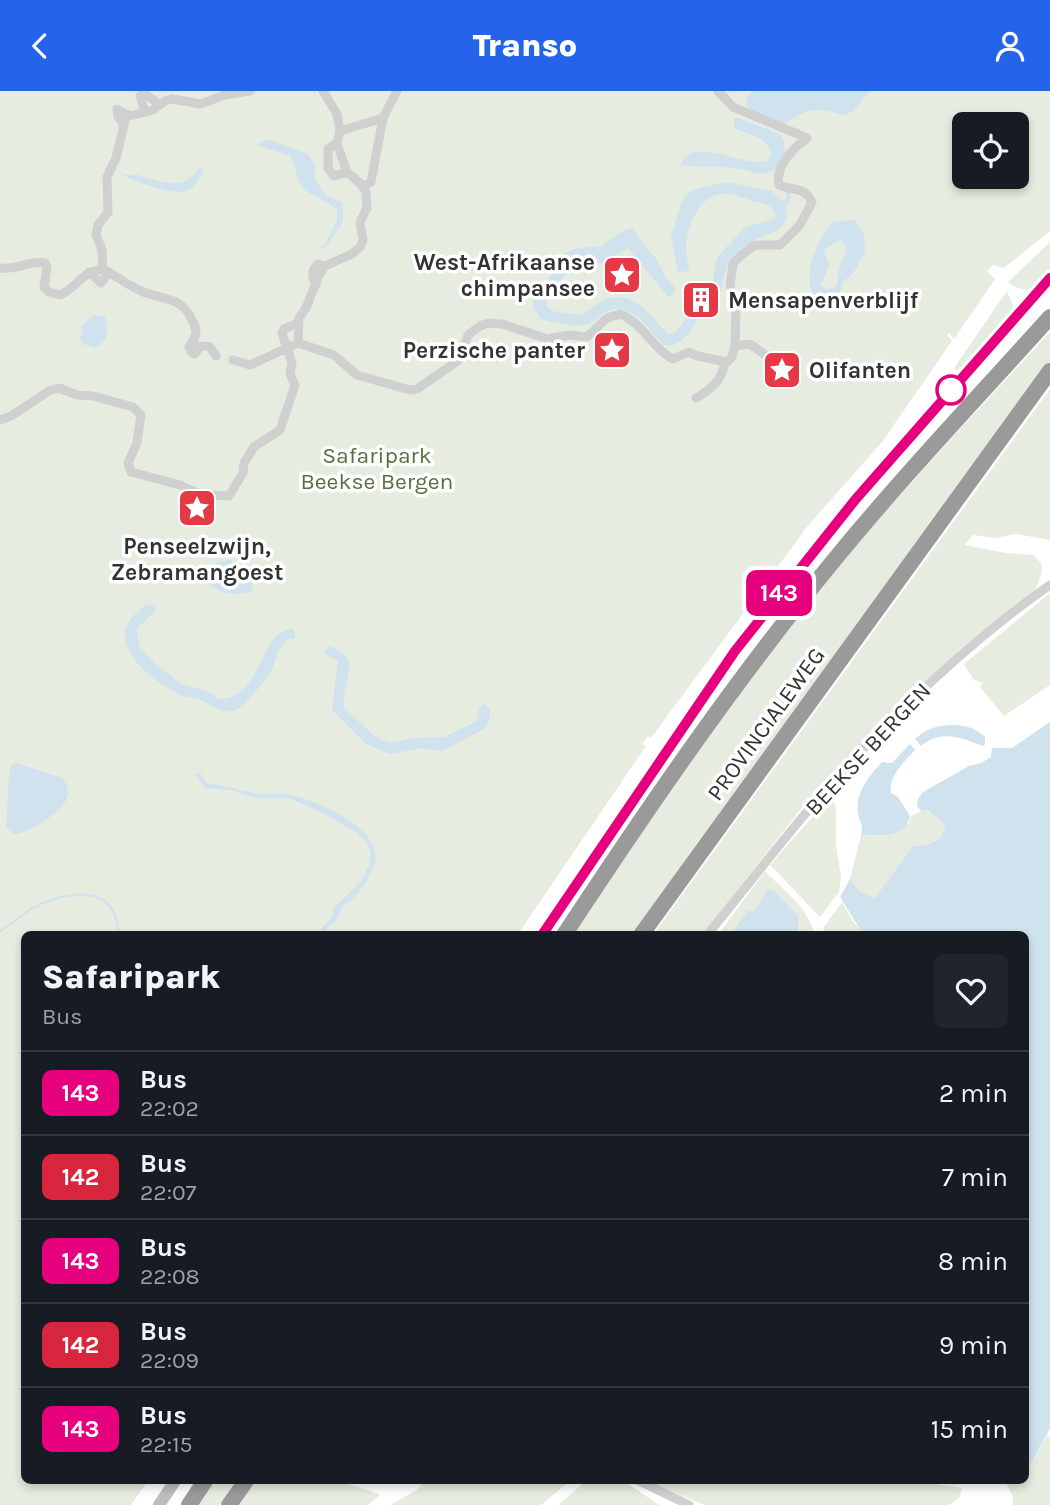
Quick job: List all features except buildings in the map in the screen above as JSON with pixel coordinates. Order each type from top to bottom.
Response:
[{"type":"highway","name":"PROVINCIALEWEG","points":[[567,931],[650,805],[759,654],[867,522],[1050,317]]},
{"type":"highway","name":"PROVINCIALEWEG","points":[[644,931],[1050,371]]},
{"type":"highway","points":[[189,1505],[203,1484]]},
{"type":"highway","points":[[229,1505],[244,1484]]},
{"type":"street","points":[[106,271],[96,235],[98,225],[108,212],[107,177],[116,158],[126,119],[172,99],[201,104],[227,93],[250,91]]},
{"type":"street","points":[[299,343],[298,323],[325,266],[348,258],[360,247],[363,240],[360,222],[367,208],[363,187],[347,172],[337,143],[340,131],[337,114],[323,91]]},
{"type":"street","points":[[363,187],[370,182],[383,118],[397,91]]},
{"type":"street","points":[[233,360],[250,365],[299,343],[327,351],[353,373],[413,390],[459,360],[470,332],[482,325],[502,324],[548,338],[570,335],[587,337],[607,318],[620,314],[636,323],[663,353],[673,359],[689,352],[725,362],[732,358],[735,346],[736,306],[730,285],[733,264],[755,245],[780,245],[800,225],[812,202],[805,193],[779,185],[778,174],[795,148],[807,138],[733,107],[718,91]]},
{"type":"street","points":[[145,111],[140,96],[144,93],[160,105]]},
{"type":"street","points":[[340,131],[383,118]]},
{"type":"street","points":[[337,143],[328,149],[328,168],[334,176],[347,172]]},
{"type":"street","points":[[0,268],[15,269],[40,261],[45,263],[47,267],[44,287],[49,292],[60,295],[69,291],[89,272],[106,271],[139,290],[181,303],[196,327],[197,344],[210,347],[216,356]]},
{"type":"street","points":[[545,931],[735,651],[855,500],[1050,278]]},
{"type":"street","points":[[0,420],[12,416],[49,391],[59,388],[77,395],[93,396],[133,407],[141,415],[129,468],[135,473],[195,492],[229,496],[243,473],[246,458],[259,443],[280,430],[295,385],[290,374],[292,363],[282,333],[298,323]]},
{"type":"street","points":[[735,346],[750,344],[764,354]]},
{"type":"street","points":[[696,398],[716,384],[723,375],[725,362]]},
{"type":"street","name":"BEEKSE BERGEN","points":[[710,931],[835,779],[905,706],[959,656],[1050,585]]},
{"type":"street","points":[[159,1505],[173,1484]]},
{"type":"street","points":[[645,1484],[689,1505]]},
{"type":"green space","name":"Safaripark Beekse Bergen","points":[[0,91],[1050,91],[1050,231],[1004,268],[993,265],[987,271],[995,279],[954,339],[949,333],[947,335],[952,341],[882,442],[807,527],[651,738],[648,736],[642,744],[646,746],[520,931],[21,931],[21,1484],[146,1484],[131,1505],[0,1505]]},
{"type":"green space","points":[[1050,242],[1050,271],[1038,286],[1025,290],[1008,282]]},
{"type":"green space","points":[[1007,291],[1013,306],[1011,316],[957,371],[954,368]]},
{"type":"green space","points":[[1050,332],[1050,361],[637,931],[575,931],[656,811],[803,610],[955,434]]},
{"type":"green space","points":[[1050,389],[1050,540],[1016,534],[995,538],[973,535],[965,545],[1033,555],[1041,563],[1042,572],[1036,589],[959,650],[849,757],[803,806],[705,931],[656,931]]},
{"type":"green space","points":[[1050,593],[1050,685],[1004,716],[980,687],[983,683],[974,680],[964,664]]},
{"type":"green space","points":[[832,795],[836,809],[836,845],[841,877],[839,892],[820,917],[770,865]]},
{"type":"green space","points":[[923,810],[933,813],[945,825],[938,839],[930,844],[913,846],[875,899],[859,891],[850,879],[861,835],[881,836],[909,823],[911,816]]},
{"type":"green space","points":[[765,871],[801,908],[813,931],[799,931],[798,916],[767,890],[754,911],[748,912],[733,931],[721,931]]},
{"type":"green space","points":[[842,902],[862,931],[824,931],[824,927]]},
{"type":"green space","points":[[1047,1436],[1050,1437],[1050,1505],[1013,1505],[1013,1497],[1006,1484],[1029,1484],[1029,1467]]},
{"type":"green space","points":[[207,1484],[235,1484],[219,1505],[194,1505]]},
{"type":"green space","points":[[253,1484],[345,1484],[380,1495],[368,1505],[237,1505]]},
{"type":"green space","points":[[422,1484],[566,1484],[541,1505],[390,1505],[417,1490]]},
{"type":"green space","points":[[582,1484],[628,1484],[659,1505],[558,1505]]},
{"type":"green space","points":[[652,1484],[935,1484],[962,1488],[959,1498],[949,1505],[705,1505]]},
{"type":"water","points":[[753,91],[870,91],[853,111],[845,115],[812,110],[784,124],[746,106],[747,97]]},
{"type":"water","points":[[735,117],[780,134],[785,151],[778,167],[759,174],[732,168],[680,165],[687,156],[704,151],[748,161],[767,161],[771,153],[769,147],[757,137],[734,128]]},
{"type":"water","points":[[267,139],[308,154],[315,165],[315,180],[327,196],[343,203],[343,222],[325,248],[316,249],[324,246],[337,220],[337,211],[303,188],[290,156],[257,145]]},
{"type":"water","points":[[200,167],[204,170],[198,180],[191,189],[184,191],[155,187],[120,173],[175,183],[187,180]]},
{"type":"water","points":[[727,182],[772,191],[783,202],[786,189],[790,189],[791,199],[786,206],[787,215],[782,226],[745,246],[730,261],[720,293],[712,287],[719,255],[745,227],[774,219],[776,216],[772,208],[730,194],[715,195],[707,200],[696,213],[688,231],[686,248],[689,271],[678,272],[671,237],[682,201],[690,192]]},
{"type":"water","points":[[855,220],[864,235],[865,252],[854,272],[843,282],[838,299],[830,302],[814,297],[809,278],[812,258],[832,222]],"holes":[[[840,240],[846,245],[836,287],[827,290],[821,285],[829,265],[824,250]]]},
{"type":"water","points":[[633,228],[676,289],[669,298],[628,248],[603,263],[577,266],[557,283],[547,297],[546,306],[552,311],[581,315],[605,300],[625,298],[641,306],[668,334],[676,332],[690,314],[698,320],[680,342],[664,345],[640,319],[625,310],[607,311],[591,323],[579,326],[541,319],[534,309],[533,299],[553,272],[552,266],[556,260],[573,249],[600,247],[622,231]]},
{"type":"water","points":[[94,315],[105,317],[107,331],[106,338],[96,348],[83,344],[79,338],[83,333],[80,327]]},
{"type":"water","points":[[230,560],[249,576],[253,590],[242,594],[229,593],[216,589],[207,581],[217,574],[216,563]]},
{"type":"water","points":[[148,604],[155,606],[155,611],[136,629],[140,647],[181,684],[212,693],[218,699],[233,696],[244,688],[273,640],[282,632],[294,629],[295,639],[287,639],[271,672],[248,700],[234,711],[223,711],[165,686],[140,666],[131,654],[126,642],[126,629],[133,616]]},
{"type":"water","points":[[330,646],[347,658],[349,665],[344,708],[381,740],[391,743],[413,738],[444,737],[475,722],[479,708],[485,704],[490,709],[489,721],[484,729],[441,751],[423,748],[390,754],[366,744],[332,710],[338,660],[323,652]]},
{"type":"water","points":[[1050,722],[1050,1429],[1029,1467],[1029,931],[861,931],[840,897],[850,879],[859,891],[875,898],[913,846],[930,844],[938,839],[945,825],[928,810],[921,811],[917,806],[923,792],[991,757],[992,748],[1012,748]]},
{"type":"water","points":[[950,725],[965,726],[977,731],[985,737],[985,744],[983,746],[944,736],[921,746],[915,739],[931,729]]},
{"type":"water","points":[[910,744],[915,750],[898,769],[891,787],[891,793],[898,797],[910,816],[907,823],[891,834],[861,835],[858,806],[864,785],[882,762],[892,763]]},
{"type":"water","points":[[16,763],[62,778],[68,792],[66,801],[54,814],[21,833],[14,834],[6,827],[9,773],[11,765]]},
{"type":"water","points":[[200,773],[207,783],[248,792],[281,793],[300,797],[332,810],[361,829],[371,841],[375,854],[373,868],[357,894],[343,905],[335,923],[325,931],[319,931],[332,917],[334,907],[361,882],[370,863],[368,844],[356,832],[289,798],[257,798],[230,790],[205,788],[195,774]]},
{"type":"water","points":[[767,890],[773,890],[798,916],[799,931],[733,931],[748,911],[754,911]]},
{"type":"waterway","points":[[0,931],[39,905],[59,898],[81,895],[101,899],[108,904],[116,919],[118,931]]},
{"type":"bus line","name":"143","points":[[545,931],[735,651],[855,500],[1050,278]]},
{"type":"place","name":"West-Afrikaanse chimpansee","points":[[622,275]]},
{"type":"place","name":"Mensapenverblijf","points":[[701,300]]},
{"type":"place","name":"Perzische panter","points":[[612,350]]},
{"type":"place","name":"Olifanten","points":[[782,370]]},
{"type":"place","name":"Penseelzwijn, Zebramangoest","points":[[197,508]]}]
